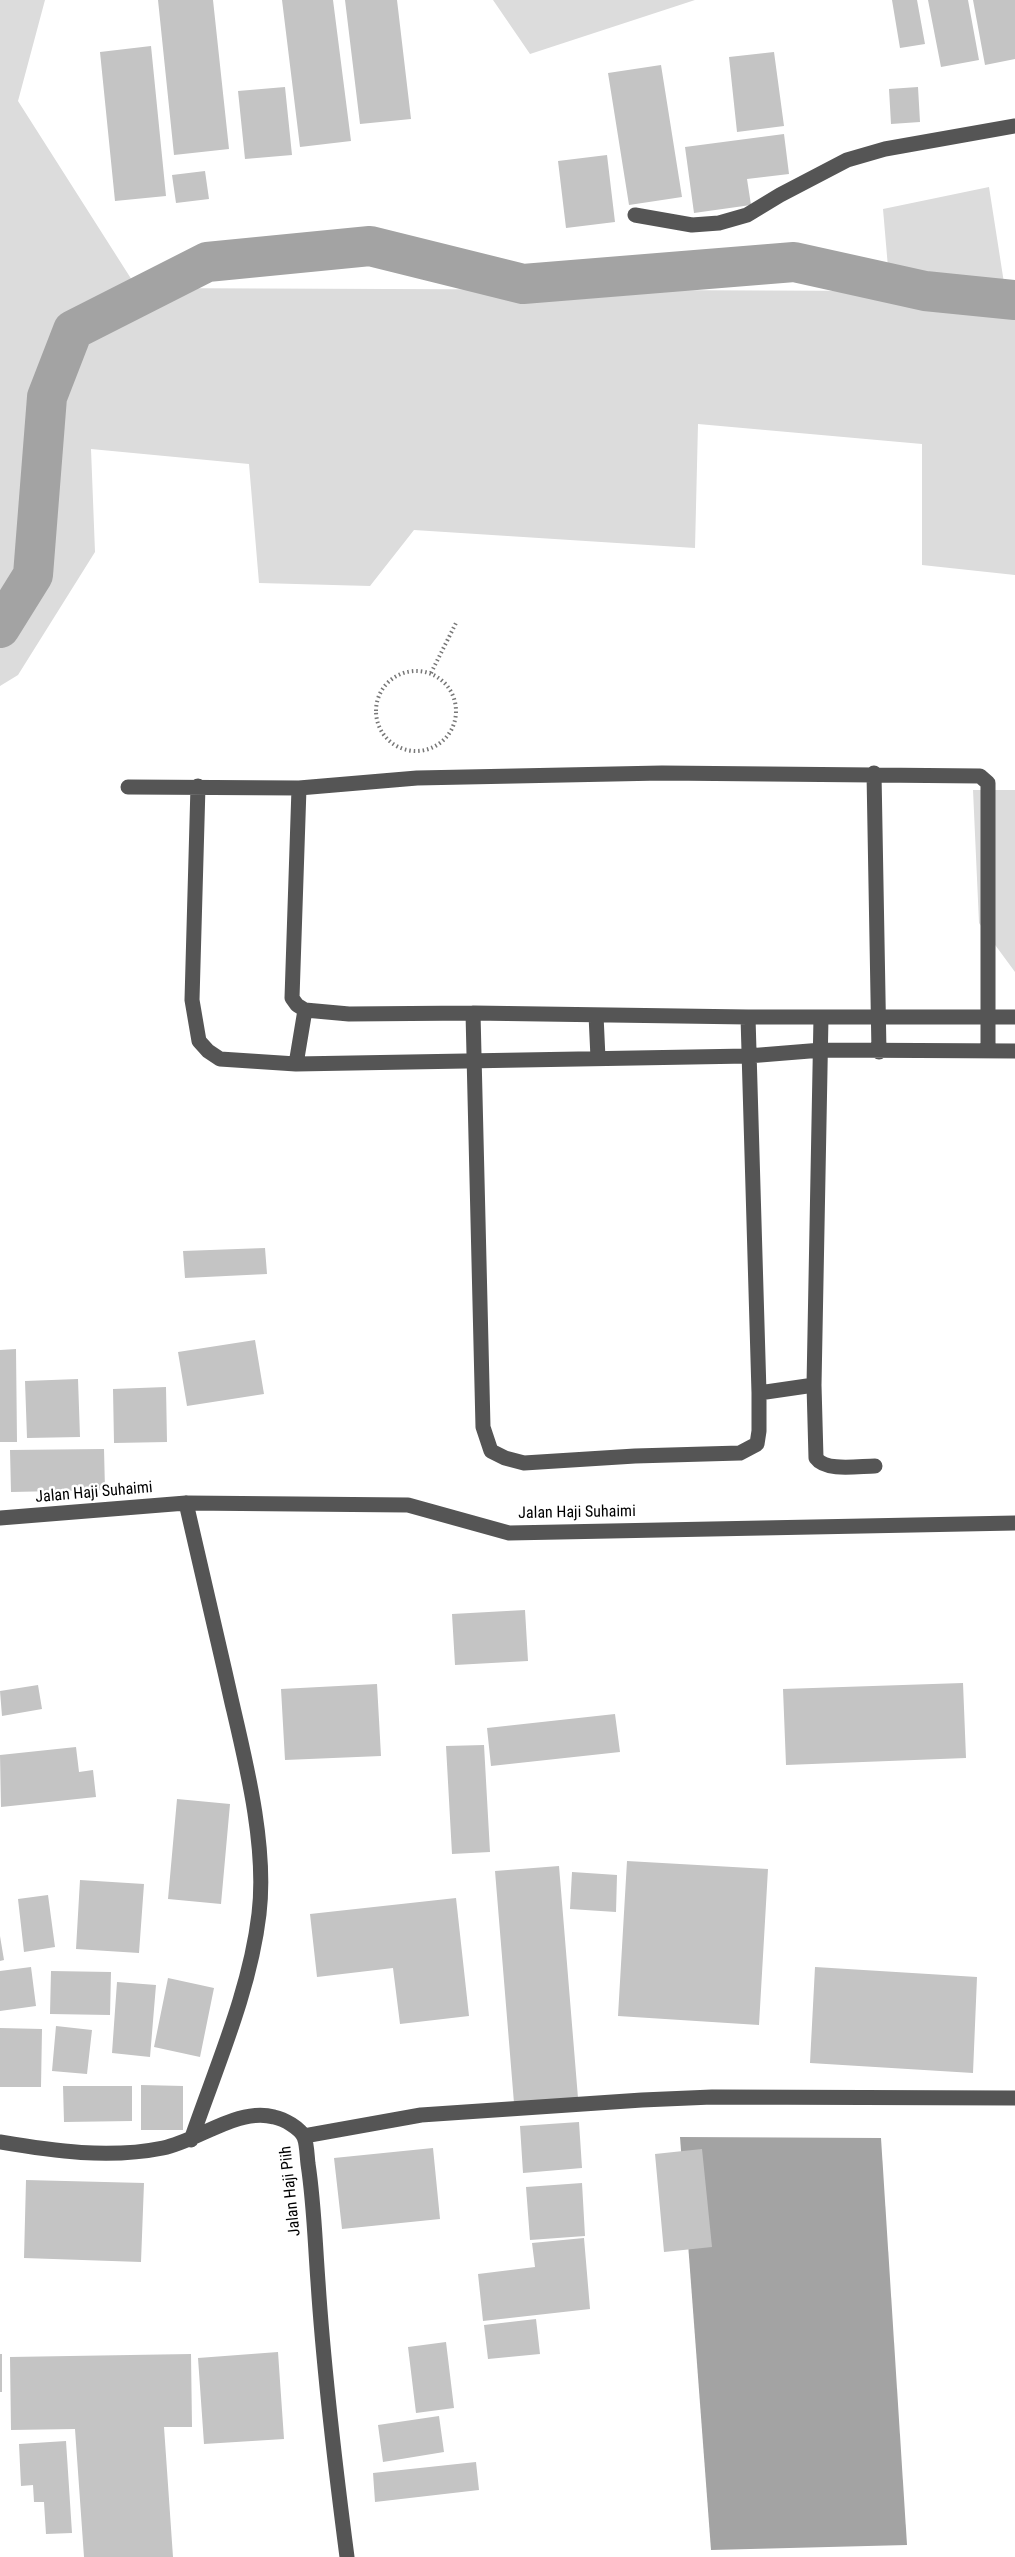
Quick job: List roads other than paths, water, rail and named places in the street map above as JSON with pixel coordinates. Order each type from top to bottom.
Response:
[{"type":"street","points":[[635,215],[692,225],[719,223],[747,215],[847,160],[885,149],[1015,126]]},
{"type":"street","points":[[128,787],[299,788],[452,777],[662,772],[980,776],[988,783],[986,1017],[988,1051]]},
{"type":"street","points":[[874,773],[879,1052]]},
{"type":"street","points":[[198,786],[192,1000],[199,1041],[220,1059],[296,1064],[748,1056],[822,1050],[1015,1051]]},
{"type":"street","points":[[299,788],[292,998],[305,1010],[350,1014],[1015,1017]]},
{"type":"street","points":[[296,1064],[305,1010]]},
{"type":"street","points":[[472,1013],[483,1427],[491,1451],[524,1463],[635,1456],[740,1453],[757,1444],[759,1393],[748,1017]]},
{"type":"street","points":[[596,1015],[598,1058]]},
{"type":"street","points":[[821,1017],[814,1385],[816,1458],[820,1464],[828,1466],[875,1466]]},
{"type":"street","points":[[759,1393],[814,1385]]},
{"type":"street","points":[[186,1503],[247,1768],[261,1870],[260,1912],[254,1945],[239,1999],[191,2140]]},
{"type":"street","name":"Jalan Haji Suhaimi","points":[[0,1518],[186,1503],[408,1505],[509,1533],[1015,1523]]},
{"type":"street","points":[[304,2136],[421,2115],[642,2100],[734,2097],[1015,2098]]},
{"type":"street","name":"Jalan Haji Piih","points":[[0,2142],[48,2150],[95,2153],[162,2148],[191,2140],[238,2118],[255,2117],[274,2117],[292,2125],[304,2136],[312,2189],[330,2424],[347,2557]]},
{"type":"waterway","points":[[0,628],[33,575],[47,397],[73,330],[207,262],[370,246],[523,284],[794,262],[925,291],[1015,300]]}]
